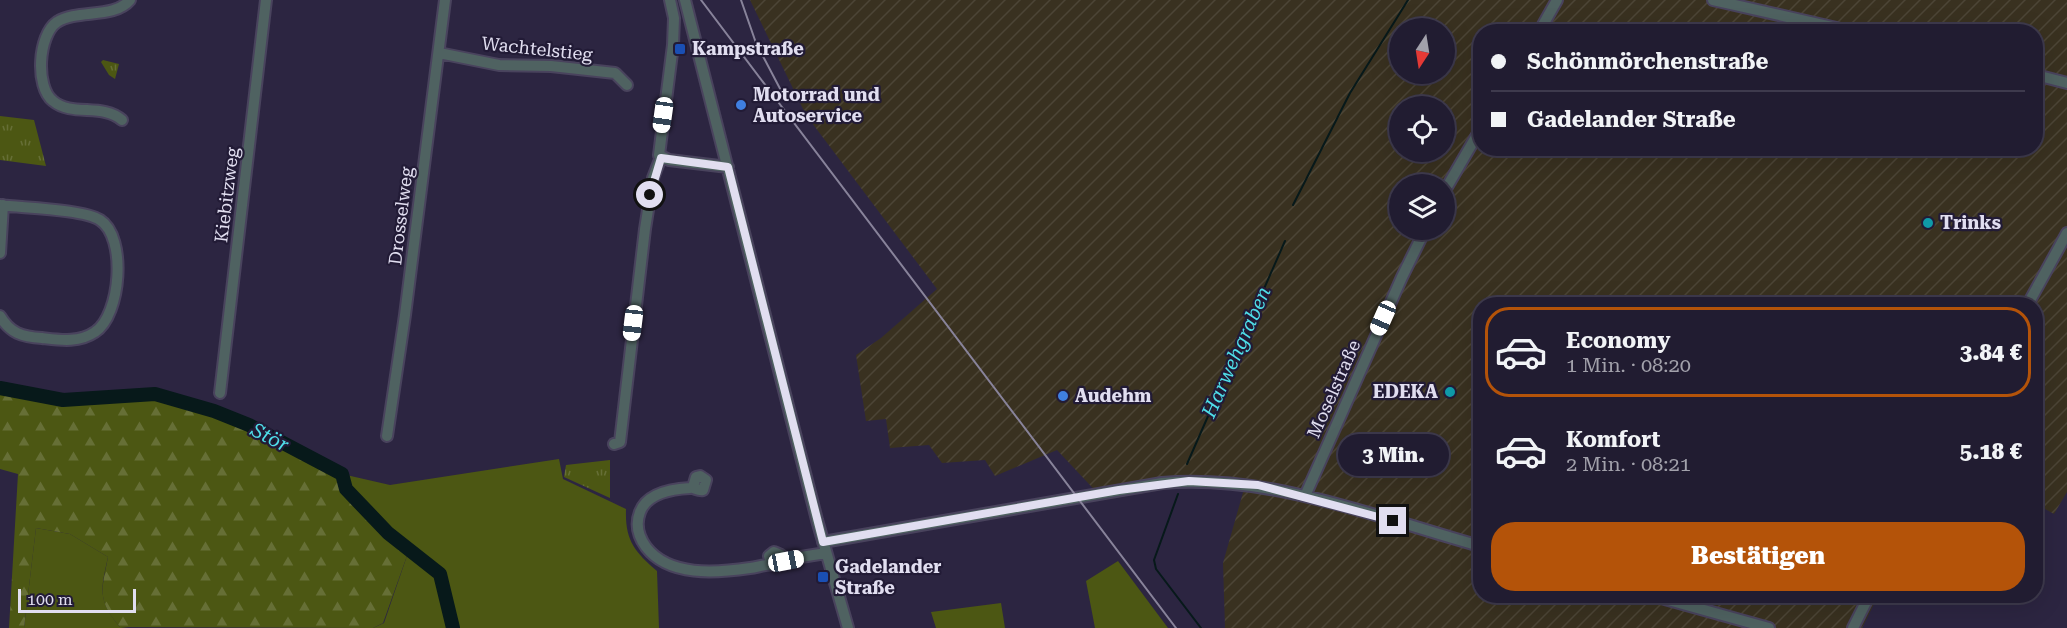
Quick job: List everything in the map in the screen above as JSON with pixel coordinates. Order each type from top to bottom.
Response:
[{"type":"street","points":[[123,120],[110,112],[55,103],[43,88],[41,72],[46,38],[53,25],[70,17],[122,7],[130,0]]},
{"type":"street","name":"Kiebitzweg","points":[[220,393],[266,0]]},
{"type":"street","name":"Drosselweg","points":[[387,436],[445,0]]},
{"type":"street","points":[[614,444],[620,442],[645,230],[653,178],[661,158],[658,152],[673,36],[670,0]]},
{"type":"street","points":[[685,0],[826,554],[848,628]]},
{"type":"street","points":[[1544,24],[1557,0]]},
{"type":"street","points":[[1713,0],[1819,24]]},
{"type":"street","name":"Wachtelstieg","points":[[439,53],[500,64],[551,66],[615,73],[627,85]]},
{"type":"street","points":[[2043,77],[2067,83]]},
{"type":"street","points":[[1454,174],[1473,142]]},
{"type":"street","points":[[661,158],[728,167]]},
{"type":"street","points":[[0,253],[2,205],[85,215],[102,221],[114,242],[117,269],[111,313],[100,328],[86,337],[72,340],[21,336],[9,328],[0,316]]},
{"type":"street","points":[[2032,297],[2067,233]]},
{"type":"street","name":"Moselstraße","points":[[1305,496],[1420,240]]},
{"type":"street","points":[[823,542],[1171,483],[1234,482],[1305,496],[1473,544]]},
{"type":"street","points":[[693,487],[657,494],[642,507],[638,517],[640,538],[656,557],[674,568],[740,570],[826,554]]},
{"type":"street","points":[[1679,603],[1769,628]]},
{"type":"street","points":[[1852,628],[1865,603]]},
{"type":"shaded area","points":[[750,0],[2067,0],[2067,492],[2054,514],[2043,508],[2043,297],[1473,297],[1473,603],[1874,603],[1862,628],[1225,628],[1223,563],[1244,489],[1183,486],[1104,500],[1057,450],[995,476],[985,460],[942,463],[929,445],[890,448],[886,419],[866,421],[856,355],[881,338],[937,289],[806,115]]},
{"type":"green space","points":[[103,60],[119,64],[115,79],[109,75],[101,62]]},
{"type":"green space","points":[[0,116],[34,120],[46,166],[0,160]]},
{"type":"green space","points":[[0,392],[63,400],[155,394],[214,411],[249,425],[342,474],[352,496],[360,506],[379,526],[409,550],[383,623],[373,628],[120,627],[104,601],[103,586],[108,557],[70,534],[36,528],[24,628],[9,628],[18,474],[0,469]]},
{"type":"green space","points":[[559,459],[563,479],[626,509],[627,529],[632,544],[657,571],[659,628],[373,628],[384,623],[409,550],[379,526],[360,506],[352,496],[342,474],[390,485]]},
{"type":"green space","points":[[610,460],[610,498],[564,477],[566,465]]},
{"type":"green space","points":[[36,528],[70,534],[108,557],[103,586],[104,601],[120,627],[129,628],[24,628]]},
{"type":"green space","points":[[1118,561],[1168,628],[1095,628],[1086,581]]},
{"type":"green space","points":[[1001,603],[1005,628],[936,628],[931,612]]},
{"type":"waterway","name":"Harwehgraben","points":[[1293,205],[1350,93],[1408,0]]},
{"type":"waterway","name":"Harwehgraben","points":[[1187,464],[1285,241]]},
{"type":"waterway","name":"Stör","points":[[0,388],[63,400],[155,394],[214,411],[249,425],[342,474],[346,489],[388,533],[440,574],[453,628]]},
{"type":"waterway","name":"Harwehgraben","points":[[1178,494],[1154,560],[1156,569],[1201,628]]},
{"type":"railway","points":[[701,0],[1176,628]]},
{"type":"railway","points":[[741,0],[756,43],[786,100]]},
{"type":"place","name":"Kampstraße","points":[[680,49]]},
{"type":"place","name":"Motorrad und Autoservice","points":[[741,105]]},
{"type":"place","name":"Trinks","points":[[1928,223]]},
{"type":"place","name":"EDEKA","points":[[1450,392]]},
{"type":"place","name":"Audehm","points":[[1063,396]]},
{"type":"place","name":"Gadelander Straße","points":[[823,577]]},
{"type":"route","points":[[650,195],[653,178],[661,158],[728,167],[823,542],[1119,490],[1189,481],[1234,482],[1281,489],[1393,521]]}]
